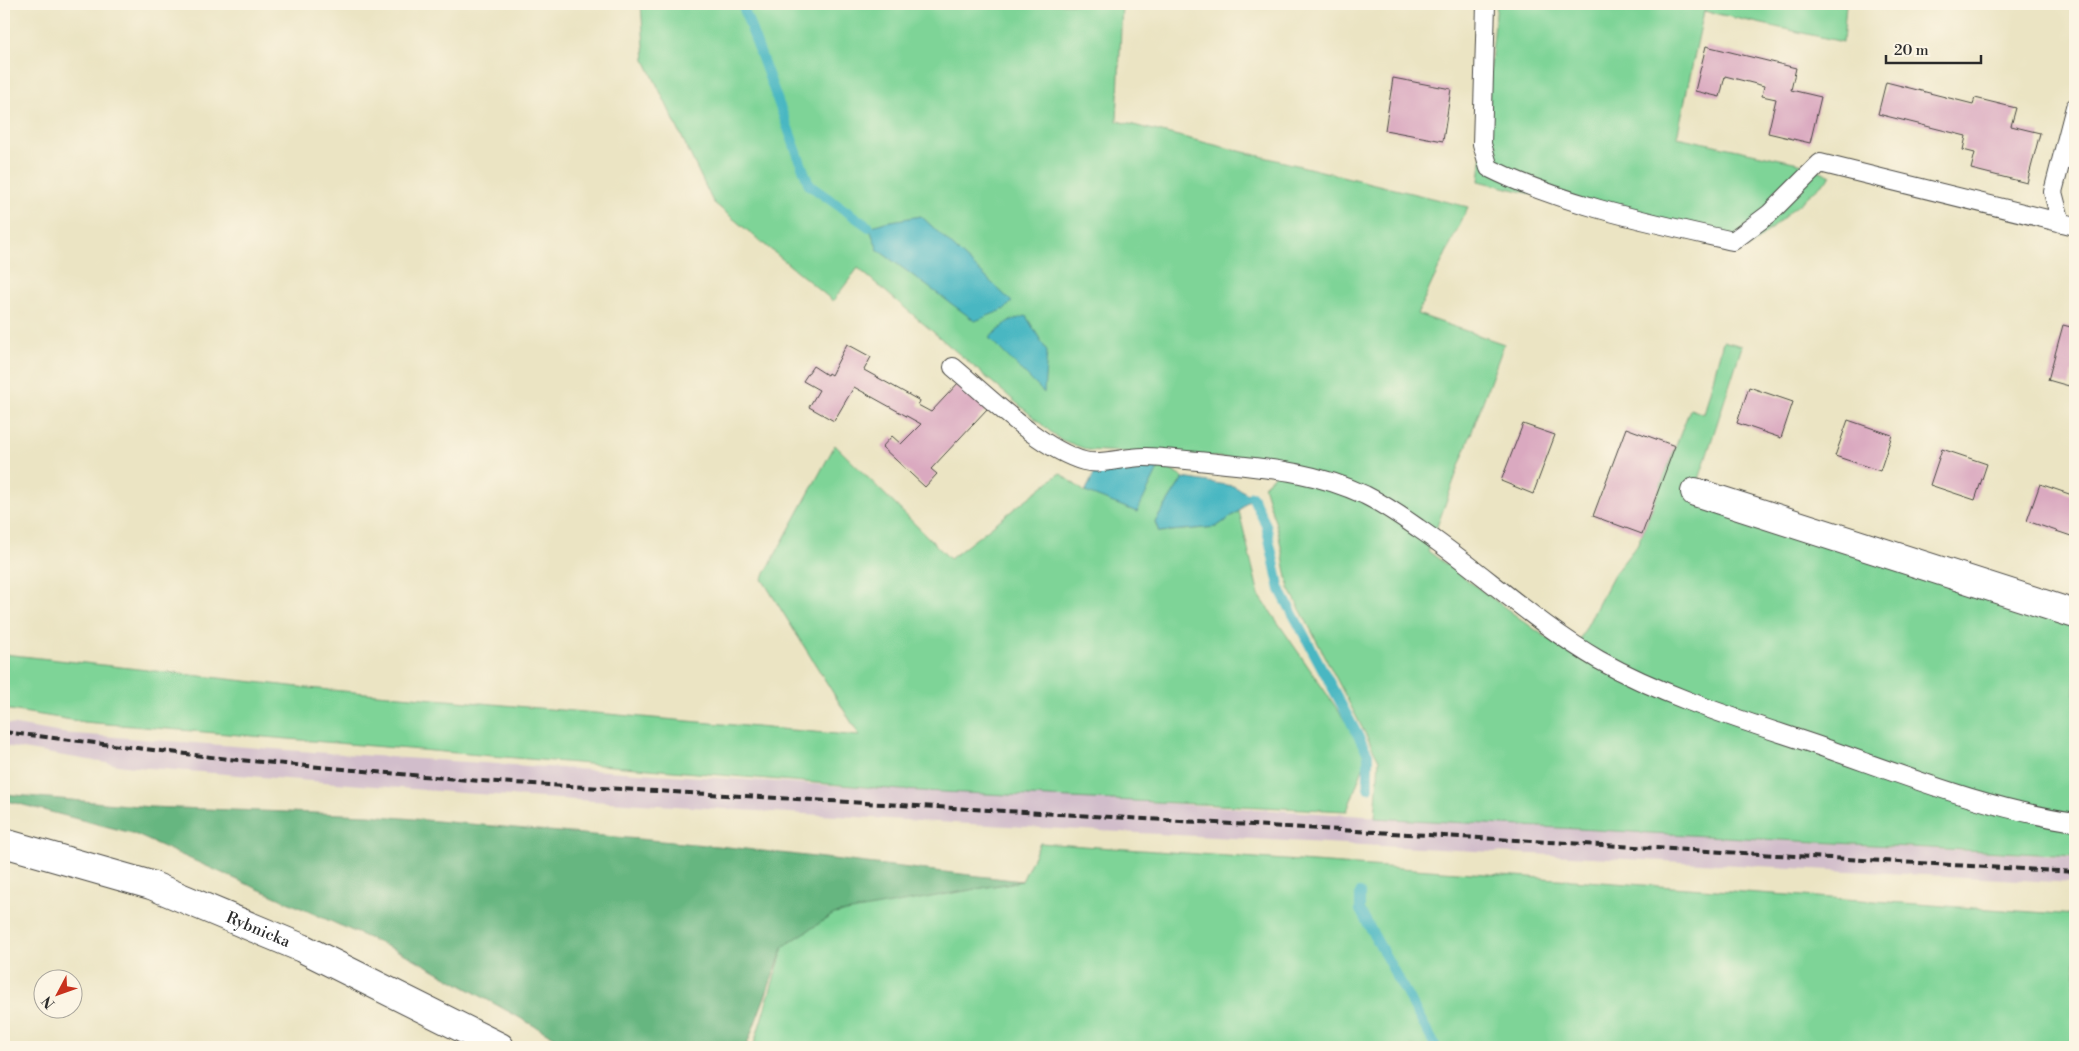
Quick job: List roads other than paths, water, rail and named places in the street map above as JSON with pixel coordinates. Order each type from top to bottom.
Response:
[{"type":"street","points":[[1694,492],[2075,614]]},
{"type":"street","name":"Rybnicka","points":[[4,843],[151,885],[302,948],[500,1047]]},
{"type":"lane","points":[[1486,4],[1482,144],[1489,168],[1516,182],[1629,217],[1733,241],[1769,214],[1820,162],[2068,224]]},
{"type":"lane","points":[[2068,224],[2053,192],[2075,107]]},
{"type":"lane","points":[[953,367],[1033,433],[1068,456],[1088,462],[1139,457],[1268,467],[1304,473],[1336,483],[1365,495],[1402,517],[1442,544],[1570,641],[1628,675],[1693,702],[1901,775],[1984,802],[2026,813],[2075,822]]},
{"type":"water","points":[[921,216],[1012,302],[1005,309],[975,321],[878,250],[869,227],[885,222]]},
{"type":"water","points":[[1026,316],[1047,351],[1044,393],[989,338],[1009,321]]},
{"type":"water","points":[[1161,463],[1137,512],[1085,492],[1099,464]]},
{"type":"water","points":[[1183,478],[1233,486],[1252,496],[1239,511],[1216,527],[1159,532],[1155,522]]},
{"type":"waterway","points":[[742,4],[809,185],[869,227]]},
{"type":"waterway","points":[[1252,496],[1266,525],[1280,590],[1368,754],[1368,788]]},
{"type":"waterway","points":[[1360,893],[1360,910],[1436,1047]]},
{"type":"railway","points":[[4,732],[228,759],[480,781],[2075,872]]}]
